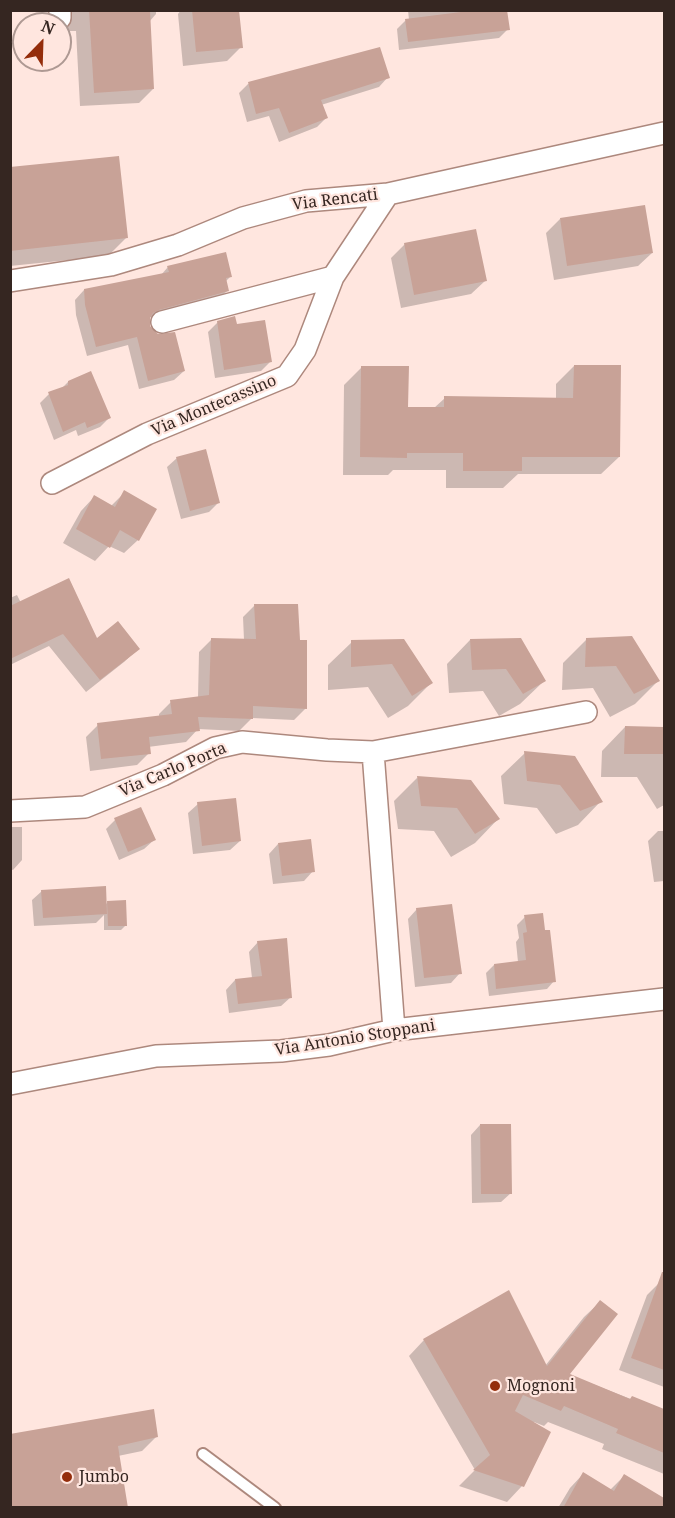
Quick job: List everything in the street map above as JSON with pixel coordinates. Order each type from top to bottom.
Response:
[{"type":"street","name":"Via Rencati","points":[[10,281],[111,266],[178,245],[243,218],[306,201],[388,194],[664,133]]},
{"type":"street","name":"Via Montecassino","points":[[52,483],[147,434],[287,376],[304,351],[333,277],[388,194]]},
{"type":"street","points":[[162,322],[333,277]]},
{"type":"street","name":"Via Carlo Porta","points":[[10,811],[85,807],[163,775],[215,748],[242,742],[373,752],[586,712]]},
{"type":"street","points":[[373,752],[394,1030]]},
{"type":"street","name":"Via Antonio Stoppani","points":[[10,1084],[156,1056],[281,1051],[329,1045],[394,1030],[664,999]]},
{"type":"lane","points":[[204,1454],[275,1508]]},
{"type":"building","points":[[89,10],[150,10],[154,89],[94,93]]},
{"type":"building","points":[[192,10],[239,10],[243,48],[196,52]]},
{"type":"building","points":[[477,10],[507,10],[510,30],[408,42],[405,19]]},
{"type":"building","points":[[380,47],[390,78],[321,100],[328,118],[289,133],[279,108],[256,114],[248,82]]},
{"type":"building","points":[[119,156],[128,238],[10,251],[10,167]]},
{"type":"building","points":[[645,205],[653,253],[567,266],[560,218]]},
{"type":"building","points":[[476,229],[487,281],[414,295],[404,243]]},
{"type":"building","points":[[226,252],[232,277],[226,278],[229,291],[159,310],[150,318],[150,326],[158,334],[175,332],[185,371],[148,381],[137,337],[96,347],[85,305],[84,289],[169,272],[167,266]]},
{"type":"building","points":[[235,316],[237,324],[265,320],[272,362],[224,370],[217,321]]},
{"type":"building","points":[[574,365],[621,365],[620,457],[522,457],[522,471],[463,471],[463,453],[407,453],[407,458],[360,457],[361,366],[409,366],[408,407],[444,407],[444,396],[573,398]]},
{"type":"building","points":[[91,371],[111,418],[87,428],[85,422],[63,432],[48,392],[68,385],[68,381]]},
{"type":"building","points":[[206,449],[220,503],[190,511],[176,457]]},
{"type":"building","points":[[124,490],[157,509],[139,541],[120,530],[110,548],[76,529],[94,495],[115,507]]},
{"type":"building","points":[[69,578],[97,638],[118,621],[140,649],[100,680],[63,634],[10,659],[10,606]]},
{"type":"building","points":[[254,604],[298,604],[300,640],[307,640],[307,709],[253,706],[253,719],[198,717],[200,731],[149,737],[151,754],[101,759],[97,723],[172,714],[170,700],[209,695],[211,638],[256,639]]},
{"type":"building","points":[[632,636],[660,681],[634,694],[616,666],[585,667],[586,638]]},
{"type":"building","points":[[521,638],[546,681],[523,694],[506,669],[472,670],[470,639]]},
{"type":"building","points":[[404,639],[433,683],[412,696],[392,664],[351,667],[351,640]]},
{"type":"building","points":[[625,726],[664,727],[664,754],[624,754]]},
{"type":"building","points":[[524,751],[575,756],[603,802],[580,811],[560,785],[527,781]]},
{"type":"building","points":[[417,776],[471,780],[500,819],[475,834],[457,808],[421,806]]},
{"type":"building","points":[[236,798],[241,841],[202,846],[197,802]]},
{"type":"building","points":[[141,807],[156,840],[128,852],[114,818]]},
{"type":"building","points":[[311,839],[315,872],[282,876],[278,843]]},
{"type":"building","points":[[106,886],[107,914],[43,918],[41,890]]},
{"type":"building","points":[[126,900],[127,926],[108,926],[107,901]]},
{"type":"building","points":[[452,904],[462,974],[424,978],[416,908]]},
{"type":"building","points":[[543,913],[545,930],[550,930],[556,982],[496,989],[494,964],[526,960],[523,933],[527,932],[524,915]]},
{"type":"building","points":[[287,938],[292,998],[238,1004],[235,979],[262,976],[257,941]]},
{"type":"building","points":[[480,1124],[511,1124],[512,1194],[481,1194]]},
{"type":"building","points":[[662,1272],[664,1272],[664,1370],[631,1358]]},
{"type":"building","name":"Mognoni","points":[[509,1290],[547,1366],[600,1300],[618,1314],[570,1374],[630,1399],[632,1396],[664,1409],[664,1453],[616,1433],[618,1429],[564,1406],[561,1411],[523,1395],[515,1411],[551,1432],[524,1487],[473,1470],[490,1455],[423,1339]]},
{"type":"building","name":"Jumbo","points":[[154,1409],[158,1437],[118,1446],[128,1508],[10,1508],[10,1434]]},
{"type":"building","points":[[583,1472],[614,1491],[624,1474],[664,1498],[664,1508],[563,1508]]},
{"type":"place","name":"Mognoni","points":[[495,1386]]},
{"type":"place","name":"Jumbo","points":[[67,1477]]}]
